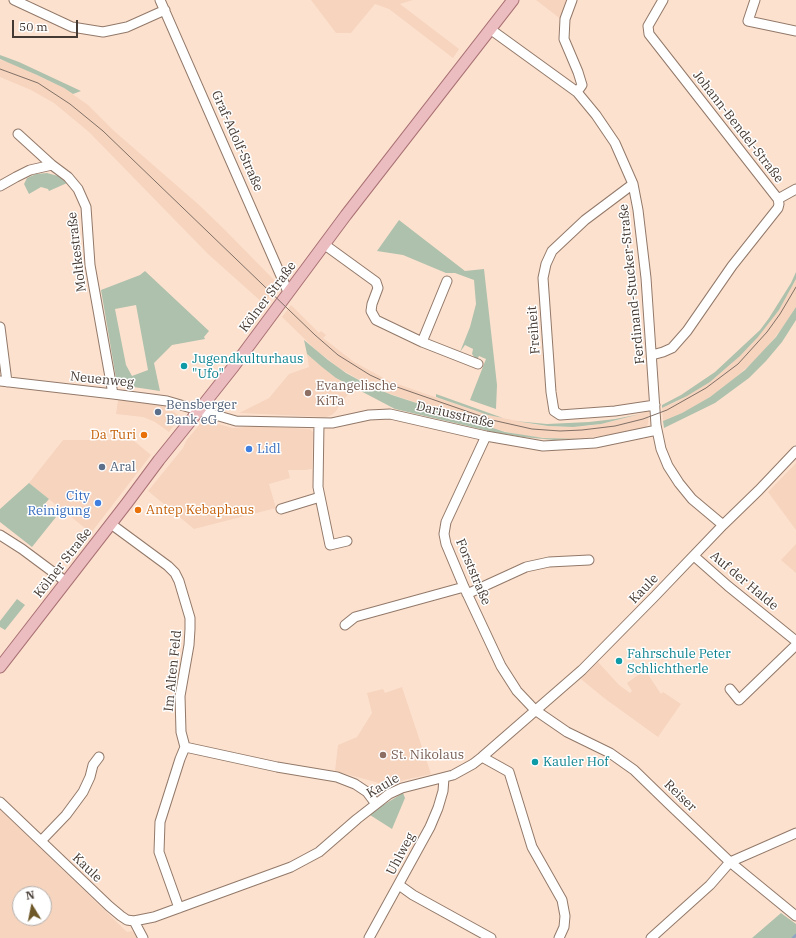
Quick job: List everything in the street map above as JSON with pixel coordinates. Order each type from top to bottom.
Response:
[{"type":"main road","name":"Kölner Straße","points":[[0,667],[111,524],[158,460],[199,410],[325,245],[346,215],[513,0]]},
{"type":"street","points":[[14,0],[72,27],[103,32],[128,27],[164,10]]},
{"type":"street","name":"Graf-Adolf-Straße","points":[[160,0],[288,292]]},
{"type":"street","points":[[572,0],[565,19],[564,39],[582,85],[577,92]]},
{"type":"street","name":"Johann-Bendel-Straße","points":[[652,355],[672,348],[687,331],[732,266],[778,208],[778,199],[649,34],[648,26],[664,0]]},
{"type":"street","points":[[755,0],[748,21],[796,30]]},
{"type":"street","name":"Ferdinand-Stucker-Straße","points":[[490,29],[577,92],[596,115],[615,143],[633,184],[642,235],[657,430],[661,449],[668,466],[692,499],[723,525]]},
{"type":"street","name":"Moltkestraße","points":[[18,134],[52,165],[68,177],[78,189],[86,207],[90,265],[113,394]]},
{"type":"street","points":[[0,186],[16,176],[30,170],[52,165]]},
{"type":"street","name":"Freiheit","points":[[633,184],[585,220],[552,251],[546,264],[543,278],[551,392],[554,412],[560,415],[614,411],[655,405]]},
{"type":"street","points":[[778,199],[796,189]]},
{"type":"street","points":[[325,245],[376,282],[378,288],[371,311],[376,320],[422,342],[478,364]]},
{"type":"street","points":[[422,342],[442,302],[447,281]]},
{"type":"street","points":[[0,327],[3,382]]},
{"type":"street","name":"Neuenweg","points":[[3,382],[167,401],[199,410]]},
{"type":"street","name":"Dariusstraße","points":[[199,410],[218,417],[236,421],[319,423],[332,423],[369,415],[390,414],[486,436],[543,446],[595,444],[657,430]]},
{"type":"street","points":[[319,423],[318,473],[320,497],[330,545],[347,541]]},
{"type":"street","name":"Forststraße","points":[[486,436],[444,526],[444,534],[446,544],[465,590],[501,666],[517,691],[535,710]]},
{"type":"street","name":"Kaule","points":[[0,802],[109,906],[127,920],[143,920],[299,864],[319,852],[389,794],[402,788],[444,778],[461,770],[482,757],[582,670],[723,525],[760,490],[796,451]]},
{"type":"street","points":[[281,509],[320,497]]},
{"type":"street","name":"Im Alten Feld","points":[[111,524],[168,566],[179,581],[190,618],[190,638],[180,696],[181,732],[185,746]]},
{"type":"street","points":[[0,535],[66,581]]},
{"type":"street","name":"Auf der Halde","points":[[694,556],[728,586],[796,641]]},
{"type":"street","points":[[345,625],[355,616],[465,590],[526,567],[549,562],[589,560]]},
{"type":"street","points":[[730,689],[739,700],[796,645]]},
{"type":"street","name":"Reiser","points":[[535,710],[567,732],[610,753],[634,770],[730,862],[796,916]]},
{"type":"street","points":[[179,908],[159,852],[160,822],[185,746],[277,768],[337,777],[355,784],[367,792],[376,804]]},
{"type":"street","points":[[482,757],[509,772],[532,847],[562,900],[565,916],[564,927],[559,938]]},
{"type":"street","points":[[41,841],[66,815],[83,792],[90,777],[93,765],[99,758]]},
{"type":"street","name":"Uhlweg","points":[[369,938],[399,885],[435,814],[443,791],[444,778]]},
{"type":"street","points":[[651,938],[710,885],[730,862],[796,834]]},
{"type":"street","points":[[399,885],[413,895],[491,938]]},
{"type":"street","points":[[134,921],[143,938]]},
{"type":"shaded area","points":[[311,0],[413,0],[400,4],[459,49],[453,58],[389,9],[375,4],[351,33],[336,33]]},
{"type":"shaded area","points":[[536,0],[569,0],[562,20]]},
{"type":"shaded area","points":[[0,60],[11,63],[64,88],[88,105],[113,130],[198,204],[279,285],[264,304],[208,254],[89,132],[54,103],[31,90],[0,77]]},
{"type":"shaded area","points":[[796,279],[796,307],[761,355],[710,397],[682,413],[663,421],[662,408],[676,402],[710,382],[752,344],[779,310]]},
{"type":"shaded area","points":[[291,305],[319,333],[321,331],[326,335],[323,338],[354,362],[389,381],[488,415],[537,425],[561,427],[589,426],[614,421],[649,411],[648,424],[646,427],[609,435],[574,439],[525,436],[491,428],[382,391],[339,368],[316,350],[282,317]]},
{"type":"shaded area","points":[[307,354],[336,378],[353,387],[332,415],[326,417],[239,413],[269,398],[289,374],[309,367]]},
{"type":"shaded area","points":[[118,400],[165,405],[178,415],[179,419],[169,432],[155,422],[143,417],[116,414]]},
{"type":"shaded area","points":[[203,420],[233,428],[257,426],[310,429],[313,432],[312,469],[288,470],[290,478],[269,484],[276,508],[194,529],[148,491],[183,448],[186,441]]},
{"type":"shaded area","points":[[63,440],[133,440],[151,455],[91,533],[29,483]]},
{"type":"shaded area","points":[[796,463],[796,530],[768,492]]},
{"type":"shaded area","points":[[796,544],[796,573],[781,560]]},
{"type":"shaded area","points":[[598,662],[619,685],[630,693],[632,691],[627,683],[645,670],[661,694],[663,692],[681,704],[658,737],[604,698],[581,679]]},
{"type":"shaded area","points":[[402,687],[431,774],[404,780],[390,786],[335,771],[338,745],[357,737],[372,713],[367,693],[383,689],[385,693]]},
{"type":"shaded area","points":[[0,809],[127,932],[132,931],[139,938],[0,938]]},
{"type":"green space","points":[[0,55],[19,62],[81,91],[73,94],[37,75],[0,59]]},
{"type":"green space","points":[[47,173],[58,176],[67,183],[49,191],[48,189],[41,187],[29,194],[24,184],[27,178],[36,174]]},
{"type":"green space","points":[[399,220],[465,271],[484,269],[497,385],[496,409],[470,400],[486,359],[479,356],[477,360],[472,354],[473,349],[465,345],[460,352],[470,327],[476,304],[474,280],[455,273],[446,273],[403,255],[377,251]]},
{"type":"green space","points":[[145,271],[209,331],[204,337],[205,339],[172,345],[154,363],[160,391],[120,385],[116,378],[101,290],[140,275]],"holes":[[[136,305],[148,370],[132,376],[126,365],[115,309]]]},
{"type":"green space","points":[[796,272],[796,279],[779,310],[758,337],[740,356],[710,382],[687,396],[662,408],[662,405],[681,395],[715,372],[760,330],[791,283]]},
{"type":"green space","points":[[796,307],[796,320],[782,342],[749,378],[715,403],[664,428],[663,421],[682,413],[710,397],[745,370],[776,337]]},
{"type":"green space","points":[[304,340],[346,373],[368,385],[392,395],[505,432],[543,438],[583,439],[554,440],[523,437],[493,432],[395,409],[336,378],[307,354]]},
{"type":"green space","points":[[436,394],[503,418],[488,415],[436,397]]},
{"type":"green space","points":[[640,414],[601,424],[573,427],[548,426],[515,421],[547,424],[589,422]]},
{"type":"green space","points":[[29,483],[49,499],[43,506],[56,517],[32,547],[0,522],[0,509]]},
{"type":"green space","points":[[17,599],[25,605],[5,630],[0,627],[0,621]]},
{"type":"green space","points":[[403,793],[405,798],[392,829],[370,815],[380,807]]},
{"type":"green space","points":[[781,913],[796,924],[796,938],[752,938]]},
{"type":"waterway","points":[[793,938],[796,935]]},
{"type":"tram line","points":[[0,69],[38,83],[70,104],[103,131],[315,335],[338,355],[370,375],[394,386],[492,420],[532,429],[560,431],[582,430],[615,426],[643,419],[667,410],[706,388],[738,364],[767,332],[796,287]]},
{"type":"place","name":"Jugendkulturhaus \"Ufo\"","points":[[184,366]]},
{"type":"place","name":"Evangelische KiTa","points":[[308,393]]},
{"type":"place","name":"Bensberger Bank eG","points":[[158,412]]},
{"type":"place","name":"Da Turi","points":[[144,435]]},
{"type":"place","name":"Lidl","points":[[249,449]]},
{"type":"place","name":"Aral","points":[[102,467]]},
{"type":"place","name":"City Reinigung","points":[[98,503]]},
{"type":"place","name":"Antep Kebaphaus","points":[[138,510]]},
{"type":"place","name":"Fahrschule Peter Schlichtherle","points":[[619,661]]},
{"type":"place","name":"St. Nikolaus","points":[[383,755]]},
{"type":"place","name":"Kauler Hof","points":[[535,762]]}]
